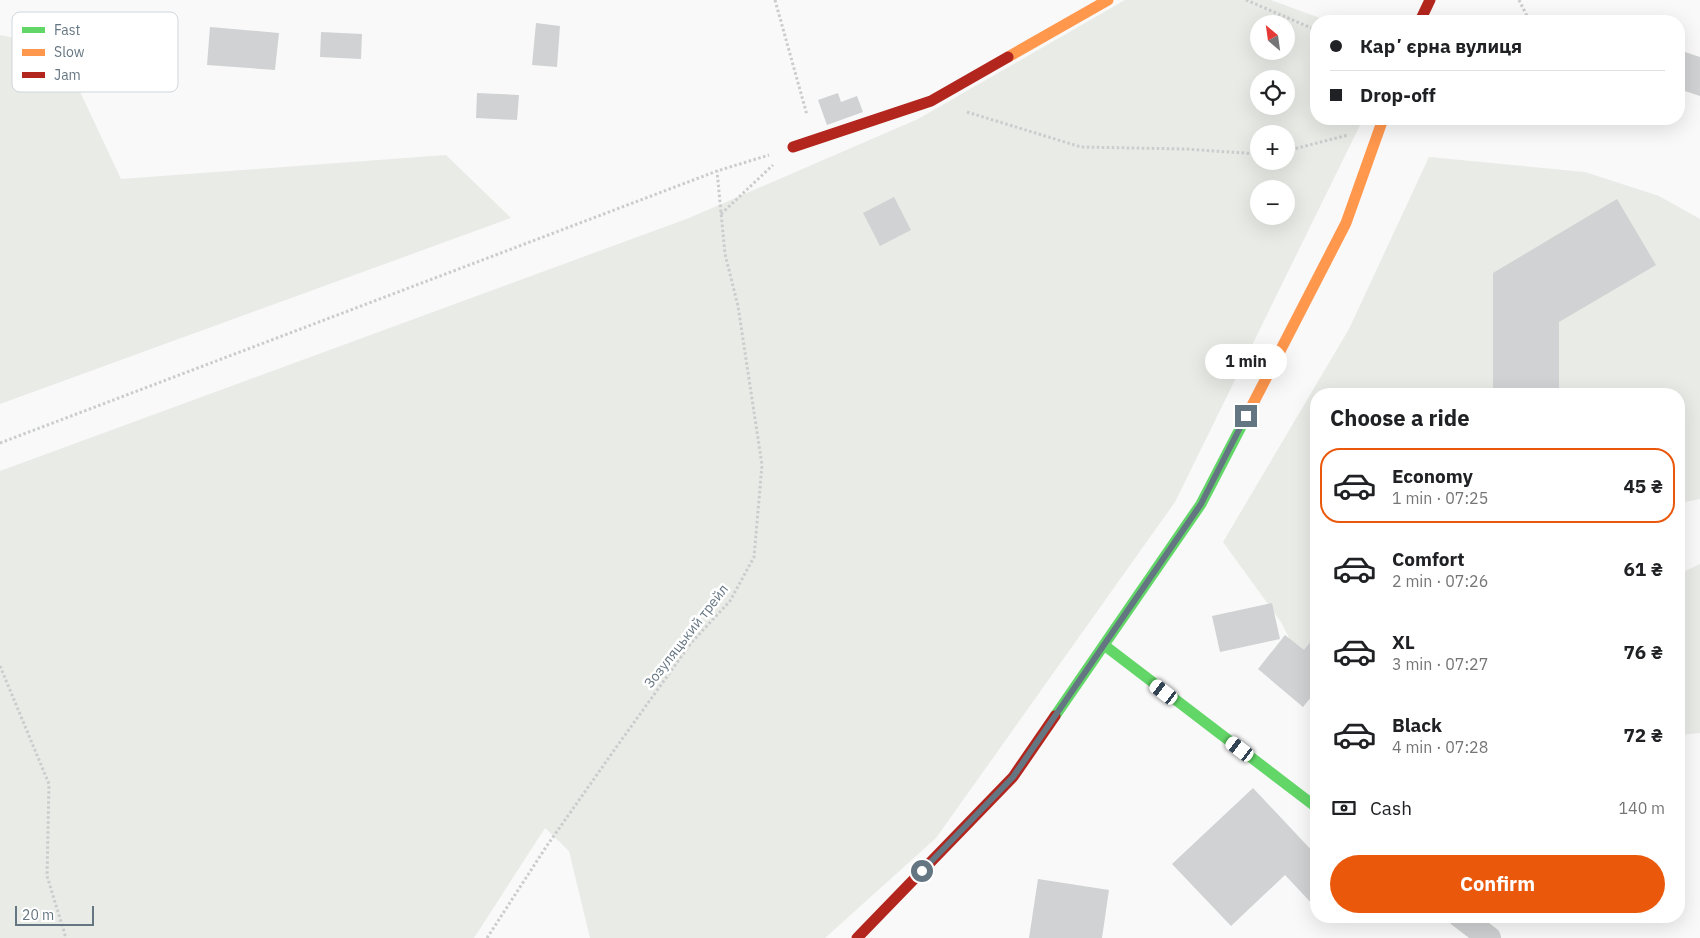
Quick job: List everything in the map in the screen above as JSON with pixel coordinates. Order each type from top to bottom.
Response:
[{"type":"street","points":[[793,147],[931,101],[1108,0]]},
{"type":"street","points":[[1423,15],[1430,0]]},
{"type":"street","points":[[857,938],[1013,777],[1201,504],[1346,224],[1380,125]]},
{"type":"street","points":[[1104,645],[1310,802]]},
{"type":"street","points":[[1469,923],[1489,938]]},
{"type":"path","points":[[775,0],[814,141]]},
{"type":"path","points":[[1246,0],[1310,27]]},
{"type":"path","points":[[1519,0],[1527,15]]},
{"type":"path","points":[[931,101],[1081,147],[1185,149],[1250,153]]},
{"type":"path","points":[[1295,148],[1374,125]]},
{"type":"path","points":[[0,443],[717,171],[793,147]]},
{"type":"path","points":[[721,214],[793,147]]},
{"type":"path","name":"Зозуляцький трейл","points":[[487,938],[546,847],[691,643],[730,601],[754,557],[762,465],[738,306],[725,254],[717,171]]},
{"type":"path","points":[[0,666],[49,784],[47,876],[66,938]]},
{"type":"shaded area","points":[[1125,0],[1271,0],[1312,15],[1310,15],[1310,125],[1360,125],[1175,502],[936,838],[825,938],[590,938],[569,851],[545,828],[474,938],[0,938],[0,471],[689,218],[918,119]]},
{"type":"shaded area","points":[[0,35],[12,37],[12,92],[80,92],[121,179],[446,155],[511,218],[0,404]]},
{"type":"shaded area","points":[[1429,157],[1585,172],[1659,196],[1700,219],[1700,499],[1685,502],[1685,388],[1314,388],[1349,329]]},
{"type":"shaded area","points":[[1310,395],[1310,678],[1281,622],[1223,542]]},
{"type":"shaded area","points":[[1700,564],[1700,733],[1685,734],[1685,571]]},
{"type":"building","points":[[536,23],[560,26],[557,67],[532,65]]},
{"type":"building","points":[[210,27],[279,33],[275,70],[207,65]]},
{"type":"building","points":[[321,32],[362,34],[361,59],[320,57]]},
{"type":"building","points":[[1685,52],[1700,57],[1700,96],[1685,91]]},
{"type":"building","points":[[477,93],[519,95],[517,120],[476,118]]},
{"type":"building","points":[[838,93],[841,102],[857,96],[863,112],[827,125],[818,100]]},
{"type":"building","points":[[894,197],[911,230],[880,246],[863,213]]},
{"type":"building","points":[[1617,199],[1656,265],[1559,322],[1559,388],[1493,388],[1493,273]]},
{"type":"building","points":[[1272,603],[1280,639],[1220,652],[1212,616]]},
{"type":"building","points":[[1285,635],[1304,650],[1310,642],[1310,698],[1303,707],[1258,669]]},
{"type":"building","points":[[1253,788],[1310,849],[1310,902],[1285,875],[1231,926],[1172,864]]},
{"type":"building","points":[[1038,879],[1109,890],[1102,938],[1029,938]]},
{"type":"traffic: fast","points":[[1055,716],[1201,504],[1243,423]]},
{"type":"traffic: fast","points":[[1104,645],[1310,802]]},
{"type":"traffic: slow","points":[[1008,57],[1108,0]]},
{"type":"traffic: slow","points":[[1243,423],[1346,223],[1381,125]]},
{"type":"traffic: jam","points":[[1423,15],[1430,0]]},
{"type":"traffic: jam","points":[[793,147],[931,101],[1008,57]]},
{"type":"traffic: jam","points":[[857,938],[1013,777],[1055,716]]},
{"type":"route","points":[[922,871],[1013,777],[1201,504],[1246,416]]}]
